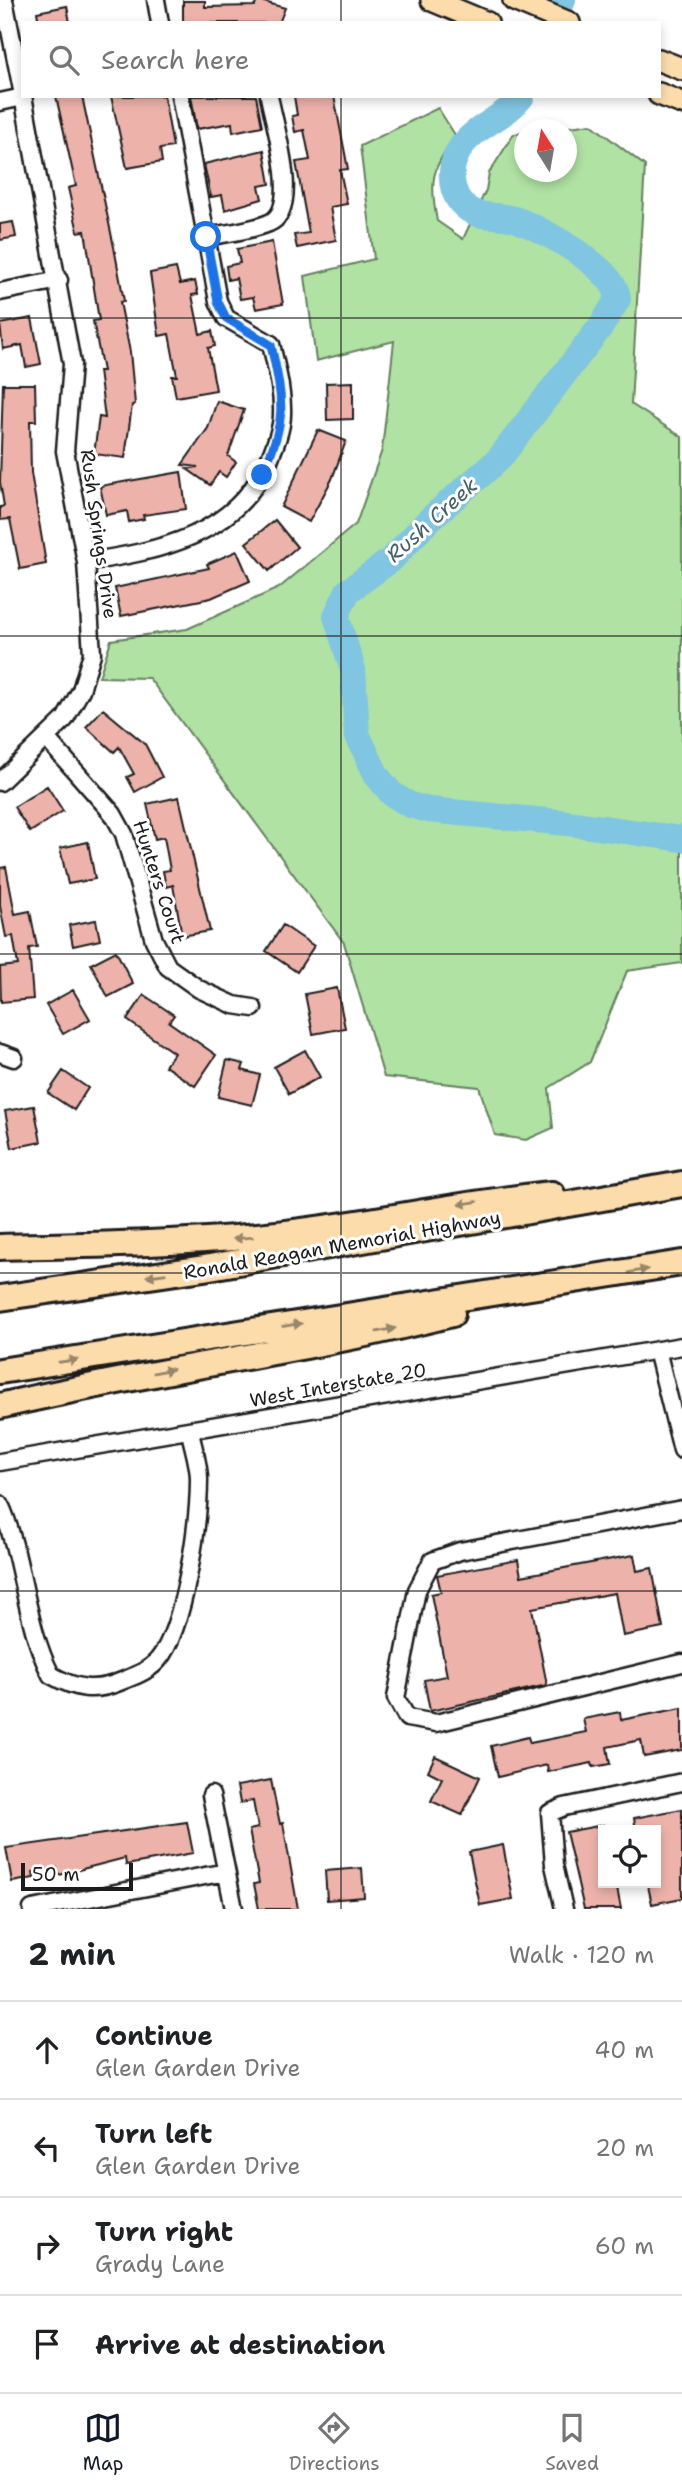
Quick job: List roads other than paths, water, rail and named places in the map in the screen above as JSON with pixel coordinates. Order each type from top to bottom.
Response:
[{"type":"highway","points":[[0,1247],[207,1241],[270,1235],[493,1199],[682,1183]]},
{"type":"highway","name":"Ronald Reagan Memorial Highway","points":[[0,1298],[204,1268],[682,1183]]},
{"type":"highway","points":[[0,1371],[682,1263]]},
{"type":"highway","points":[[0,1406],[71,1389],[386,1331],[591,1279]]},
{"type":"main road","points":[[432,0],[482,21]]},
{"type":"main road","points":[[521,3],[564,21]]},
{"type":"main road","points":[[661,61],[682,69]]},
{"type":"main road","points":[[661,95],[682,103]]},
{"type":"street","name":"Rush Springs Drive","points":[[4,0],[21,86]]},
{"type":"street","points":[[156,0],[160,21]]},
{"type":"street","points":[[0,102],[21,97]]},
{"type":"street","name":"Rush Springs Drive","points":[[0,782],[65,719],[81,690],[92,654],[86,562],[67,471],[65,433],[72,364],[59,280],[23,98]]},
{"type":"street","points":[[86,562],[146,553],[202,534],[238,508],[262,475],[283,417],[271,345],[226,318],[218,302],[180,98]]},
{"type":"street","points":[[206,237],[270,223],[280,215],[287,190],[269,98]]},
{"type":"street","points":[[0,292],[59,280]]},
{"type":"street","name":"Hunters Court","points":[[47,739],[113,814],[124,834],[154,940],[167,967],[199,989],[234,1005],[253,1008]]},
{"type":"street","name":"West Interstate 20","points":[[0,1462],[190,1432],[682,1346]]},
{"type":"street","points":[[657,1350],[678,1410],[682,1450]]},
{"type":"street","points":[[0,1504],[13,1532],[39,1645],[51,1675],[75,1688],[110,1686],[143,1672],[158,1660],[174,1634],[195,1536],[199,1476],[190,1432]]},
{"type":"street","points":[[682,1509],[460,1551],[432,1561],[417,1590],[396,1698],[407,1718],[436,1723],[682,1663]]},
{"type":"street","points":[[564,1909],[554,1866],[550,1813],[564,1807],[682,1782]]},
{"type":"street","points":[[211,1795],[234,1909]]},
{"type":"street","points":[[32,1909],[226,1872]]},
{"type":"waterway","name":"Rush Creek","points":[[554,21],[563,0]]},
{"type":"waterway","name":"Rush Creek","points":[[520,98],[464,143],[454,160],[453,188],[462,204],[469,210],[520,221],[578,253],[606,276],[615,287],[618,299],[601,326],[499,459],[430,519],[392,559],[348,591],[336,616],[353,670],[357,734],[377,776],[392,794],[410,805],[429,810],[568,823],[682,839]]}]
